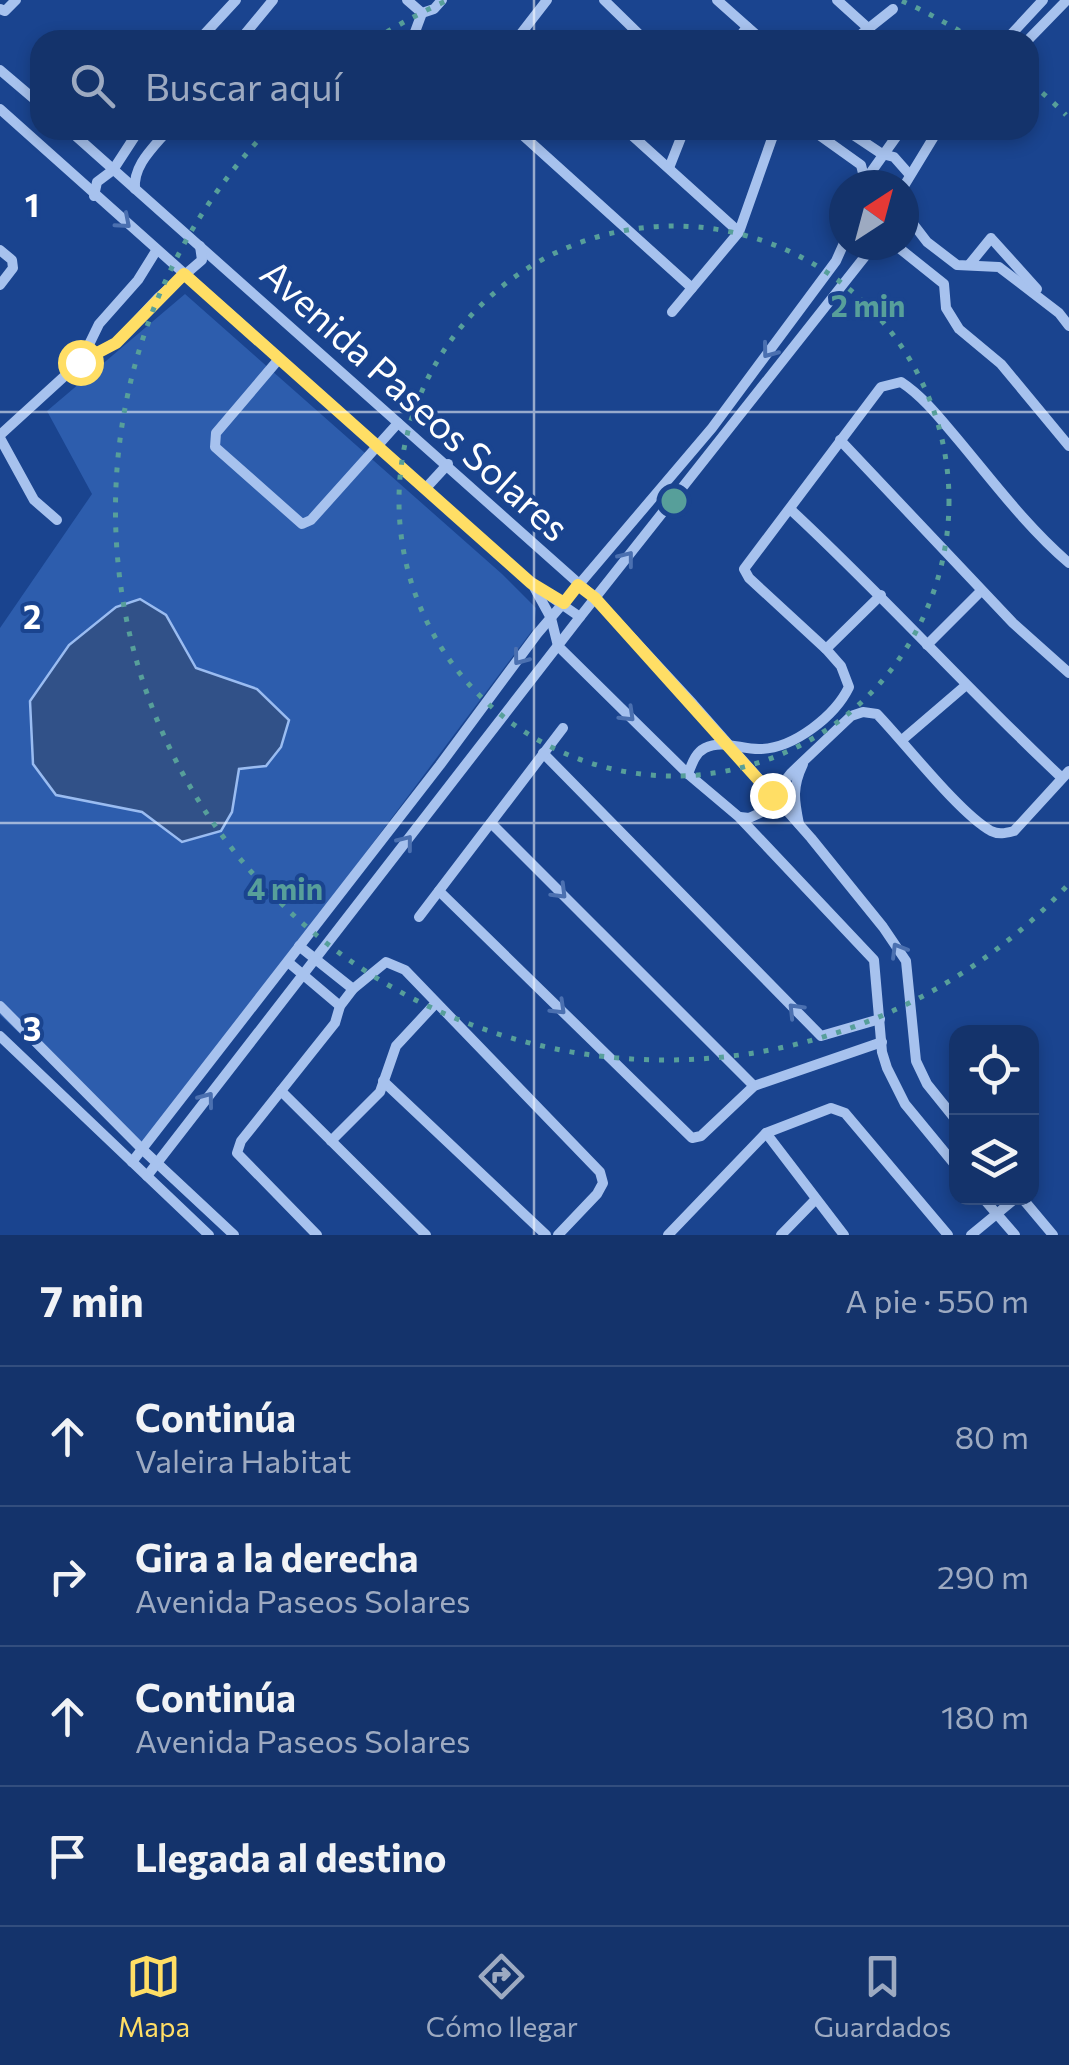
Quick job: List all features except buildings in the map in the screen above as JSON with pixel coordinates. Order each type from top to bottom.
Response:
[{"type":"street","points":[[0,8],[5,11],[16,0]]},
{"type":"street","points":[[208,30],[236,0]]},
{"type":"street","points":[[248,30],[273,0]]},
{"type":"street","points":[[407,0],[422,13]]},
{"type":"street","points":[[422,13],[434,9],[442,0]]},
{"type":"street","points":[[525,30],[546,0]]},
{"type":"street","points":[[604,0],[635,30]]},
{"type":"street","points":[[717,0],[751,30]]},
{"type":"street","points":[[837,0],[868,28]]},
{"type":"street","points":[[1015,30],[1043,0]]},
{"type":"street","points":[[1038,30],[1066,0]]},
{"type":"street","points":[[866,30],[894,9]]},
{"type":"street","points":[[416,30],[422,13]]},
{"type":"street","points":[[0,70],[30,96]]},
{"type":"street","name":"Avenida Paseos Solares","points":[[0,109],[30,137]]},
{"type":"street","name":"Avenida Paseos Solares","points":[[33,140],[531,583],[580,617]]},
{"type":"street","name":"Avenida Paseos Solares","points":[[80,140],[595,598],[800,825],[883,926],[906,961],[916,1062],[927,1084],[952,1115]]},
{"type":"street","points":[[94,196],[96,182],[113,170],[132,140]]},
{"type":"street","points":[[135,189],[138,167],[160,140]]},
{"type":"street","points":[[528,140],[692,288]]},
{"type":"street","points":[[637,140],[739,232]]},
{"type":"street","points":[[668,168],[680,140]]},
{"type":"street","points":[[672,312],[739,232],[771,140]]},
{"type":"street","points":[[829,140],[861,170]]},
{"type":"street","points":[[861,140],[894,157],[905,170]]},
{"type":"street","points":[[873,170],[894,140]]},
{"type":"street","points":[[912,170],[931,140]]},
{"type":"street","points":[[919,232],[927,242],[963,265],[999,267],[1059,313]]},
{"type":"street","points":[[944,284],[991,238],[1069,326]]},
{"type":"street","points":[[58,520],[34,500],[0,437],[80,362],[116,343],[159,297],[202,260],[200,246]]},
{"type":"street","points":[[80,362],[100,324],[138,280],[156,251]]},
{"type":"street","points":[[0,285],[14,268],[3,252]]},
{"type":"street","points":[[132,1162],[551,618],[712,428],[836,260]]},
{"type":"street","points":[[147,1176],[862,260]]},
{"type":"street","points":[[914,260],[944,284],[946,308],[960,329],[1001,364],[1069,446]]},
{"type":"street","points":[[138,280],[159,297]]},
{"type":"street","points":[[278,360],[214,440],[216,447],[302,524],[398,423]]},
{"type":"street","points":[[688,774],[695,756],[706,747],[726,743],[765,749],[798,737],[842,702],[849,687],[841,666],[744,569],[882,387],[901,382],[938,416],[1045,543],[1069,564]]},
{"type":"street","points":[[840,440],[982,591],[1069,673]]},
{"type":"street","points":[[425,489],[448,464]]},
{"type":"street","points":[[739,817],[760,813],[805,760],[851,716],[863,712],[877,714],[992,832],[1014,832],[1066,775],[965,686],[881,595],[790,510]]},
{"type":"street","name":"Avenida Paseos Solares","points":[[531,583],[551,618],[558,646]]},
{"type":"street","points":[[927,645],[982,591]]},
{"type":"street","points":[[826,649],[881,595]]},
{"type":"street","points":[[558,646],[688,774],[739,817],[874,960],[887,1068],[905,1104],[949,1157]]},
{"type":"street","points":[[902,740],[965,686]]},
{"type":"street","points":[[420,918],[562,728]]},
{"type":"street","points":[[544,754],[821,1036],[880,1019]]},
{"type":"street","points":[[800,825],[792,796],[805,760]]},
{"type":"street","points":[[491,823],[754,1086]]},
{"type":"street","points":[[439,891],[692,1138],[701,1136],[754,1086],[882,1042]]},
{"type":"street","points":[[299,946],[353,989]]},
{"type":"street","points":[[288,962],[340,1006]]},
{"type":"street","points":[[317,1235],[236,1153],[241,1140],[335,1023],[340,1006],[353,989],[386,962],[405,970],[600,1172],[603,1182],[597,1194],[558,1235]]},
{"type":"street","points":[[331,1140],[380,1092],[396,1046],[435,1004]]},
{"type":"street","points":[[0,1006],[234,1235]]},
{"type":"street","points":[[0,1036],[208,1235]]},
{"type":"street","points":[[383,1081],[546,1235]]},
{"type":"street","points":[[281,1091],[426,1235]]},
{"type":"street","points":[[668,1235],[766,1133],[831,1108],[839,1109],[948,1235]]},
{"type":"street","points":[[766,1133],[844,1235]]},
{"type":"street","points":[[780,1235],[815,1200]]},
{"type":"street","points":[[989,1205],[1013,1234]]},
{"type":"street","points":[[971,1235],[1009,1205]]},
{"type":"street","points":[[1025,1205],[1053,1235]]},
{"type":"shaded area","points":[[185,294],[536,608],[534,628],[143,1150],[0,1015],[0,628],[92,494],[47,411]]},
{"type":"shaded area","points":[[140,599],[166,615],[196,668],[257,689],[289,720],[281,747],[266,766],[239,769],[232,812],[221,831],[182,842],[142,812],[56,795],[33,764],[30,701],[69,645],[116,607]]},
{"type":"route","points":[[80,362],[116,343],[184,274],[531,583],[564,603],[578,585],[595,598],[772,795]]}]
